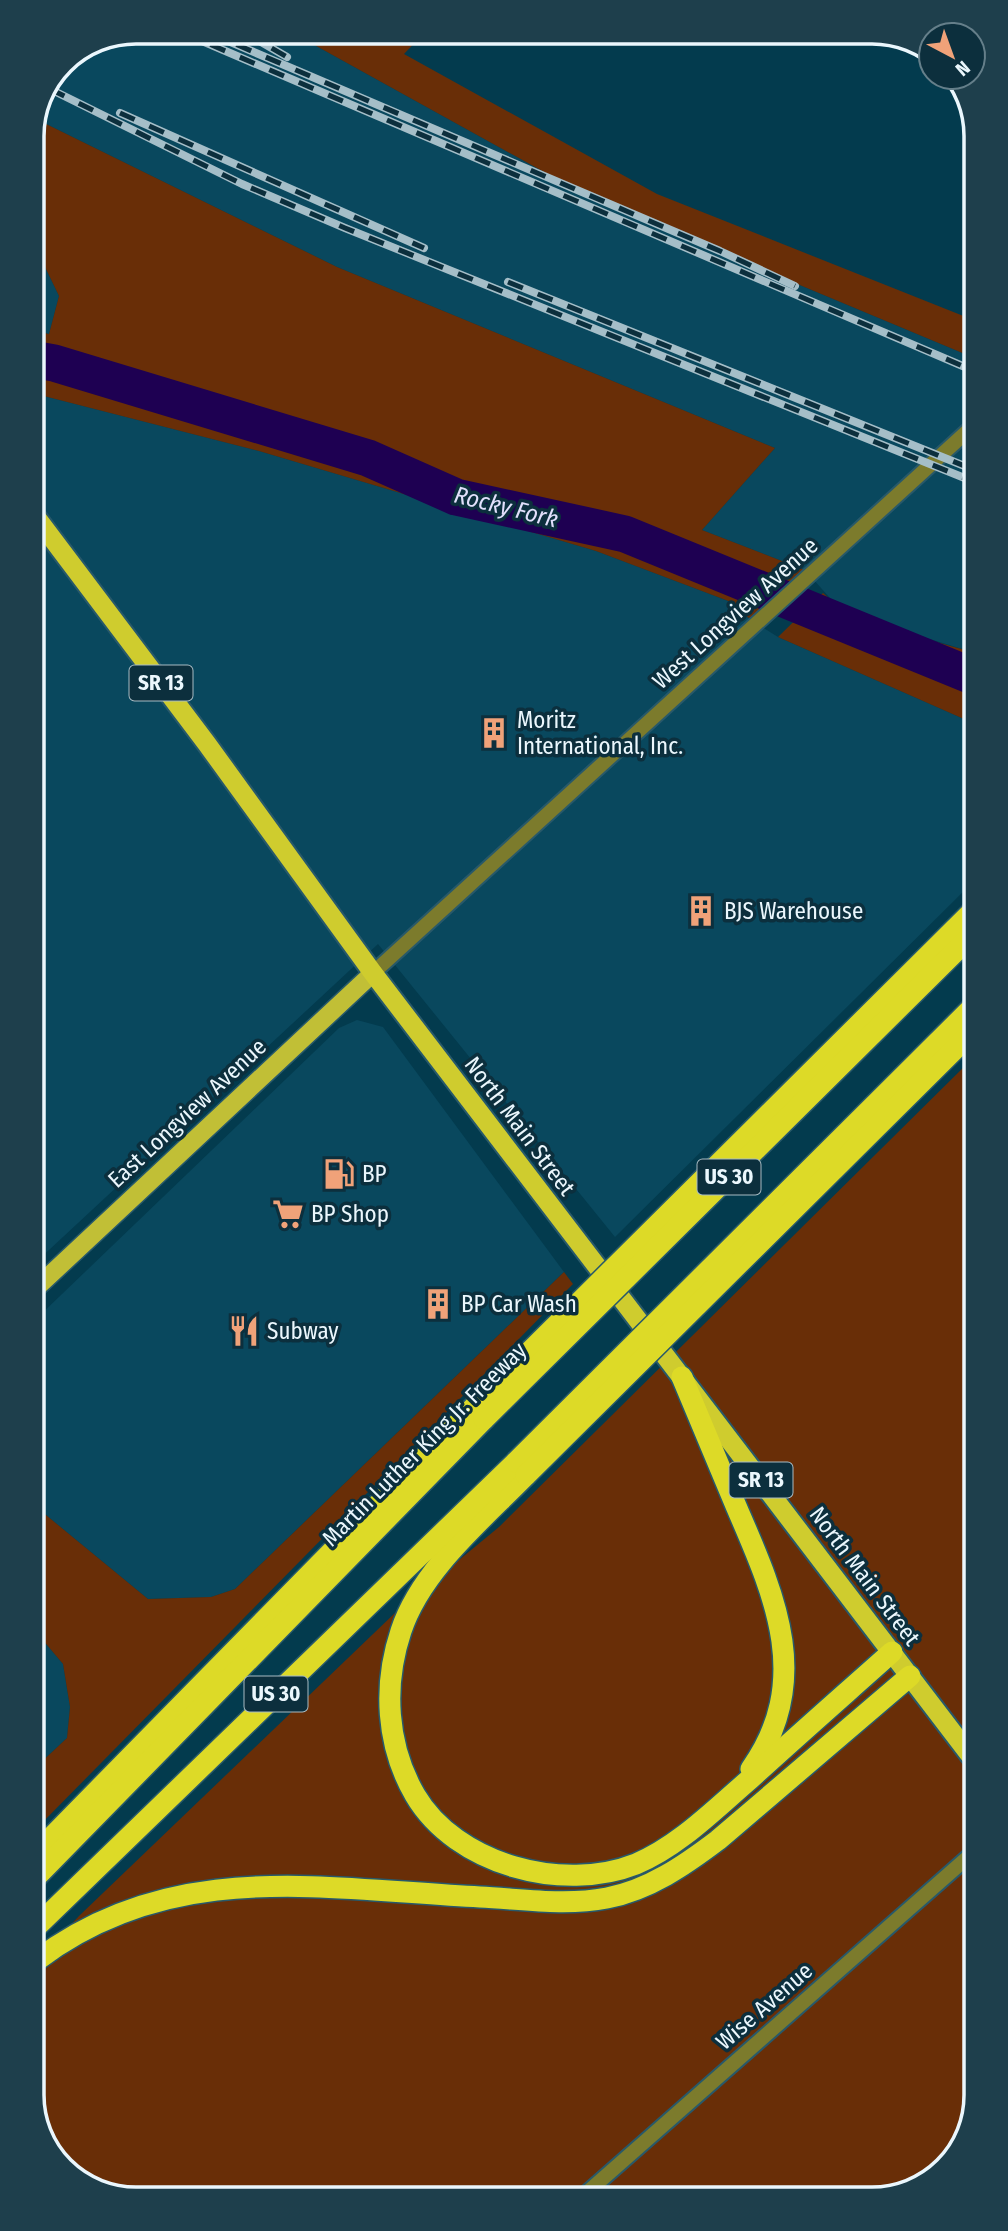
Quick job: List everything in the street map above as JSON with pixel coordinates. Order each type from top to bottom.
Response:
[{"type":"highway","name":"North Main Street","points":[[44,528],[207,744],[373,973],[964,1747]]},
{"type":"highway","points":[[44,1845],[479,1413],[964,920]]},
{"type":"highway","name":"Martin Luther King Jr. Freeway","points":[[44,1869],[479,1413],[964,943]]},
{"type":"highway","name":"US 30","points":[[44,1919],[521,1469],[964,1016]]},
{"type":"highway","points":[[892,1652],[685,1834],[647,1858],[605,1873],[569,1876],[523,1870],[482,1853],[450,1833],[416,1797],[399,1758],[390,1708],[394,1657],[402,1628],[440,1567],[521,1469],[964,1041]]},
{"type":"highway","points":[[682,1377],[763,1564],[779,1612],[783,1638],[783,1681],[776,1719],[758,1759],[735,1792]]},
{"type":"highway","points":[[44,1955],[86,1927],[118,1912],[148,1901],[205,1890],[287,1887],[559,1902],[608,1898],[636,1890],[688,1863],[718,1840],[910,1676]]},
{"type":"main road","name":"East Longview Avenue","points":[[44,1281],[373,973]]},
{"type":"street","name":"West Longview Avenue","points":[[373,973],[964,434]]},
{"type":"street","name":"Wise Avenue","points":[[593,2187],[964,1861]]},
{"type":"shaded area","points":[[313,44],[591,198],[964,354],[964,650],[868,620],[838,607],[805,570],[702,530],[775,448],[337,267],[45,123],[53,95],[75,67],[90,56],[124,45]]},
{"type":"shaded area","points":[[313,44],[414,44],[404,54],[657,194],[964,316],[964,354],[591,198]]},
{"type":"shaded area","points":[[45,123],[337,267],[775,448],[702,530],[805,570],[751,620],[731,602],[596,551],[259,451],[44,396],[44,333],[49,334],[59,296],[44,265]]},
{"type":"shaded area","points":[[44,265],[59,296],[49,334],[44,333]]},
{"type":"shaded area","points":[[44,396],[259,451],[596,551],[731,602],[751,620],[778,637],[964,719],[964,891],[615,1237],[378,944],[44,1255]]},
{"type":"shaded area","points":[[823,593],[838,605],[874,624],[964,650],[964,719],[778,637]]},
{"type":"shaded area","points":[[357,1020],[383,1027],[564,1272],[235,1589],[211,1597],[148,1599],[44,1513],[44,1311],[339,1028]]},
{"type":"shaded area","points":[[964,1067],[964,2095],[961,2119],[949,2146],[918,2175],[902,2182],[872,2187],[130,2187],[106,2182],[90,2175],[59,2146],[49,2125],[44,2095],[44,1954],[79,1916],[397,1611],[499,1527]]},
{"type":"shaded area","points":[[564,1272],[573,1284],[44,1821],[44,1760],[67,1738],[70,1707],[63,1664],[44,1641],[44,1513],[148,1599],[211,1597],[235,1589]]},
{"type":"shaded area","points":[[44,1641],[63,1664],[70,1707],[67,1738],[44,1760]]},
{"type":"waterway","name":"Rocky Fork","points":[[44,361],[368,458],[456,497],[625,534],[964,673]]},
{"type":"railway","points":[[209,44],[964,367]]},
{"type":"railway","points":[[235,44],[720,251],[795,286]]},
{"type":"railway","points":[[265,44],[287,57]]},
{"type":"railway","points":[[55,92],[242,184],[345,228],[964,478]]},
{"type":"railway","points":[[120,113],[424,248]]},
{"type":"railway","points":[[508,282],[964,466]]},
{"type":"place","name":"Moritz International, Inc.","points":[[494,733]]},
{"type":"place","name":"BJS Warehouse","points":[[701,911]]},
{"type":"place","name":"BP","points":[[339,1174]]},
{"type":"place","name":"BP Shop","points":[[288,1214]]},
{"type":"place","name":"BP Car Wash","points":[[438,1304]]},
{"type":"place","name":"Subway","points":[[244,1331]]}]
